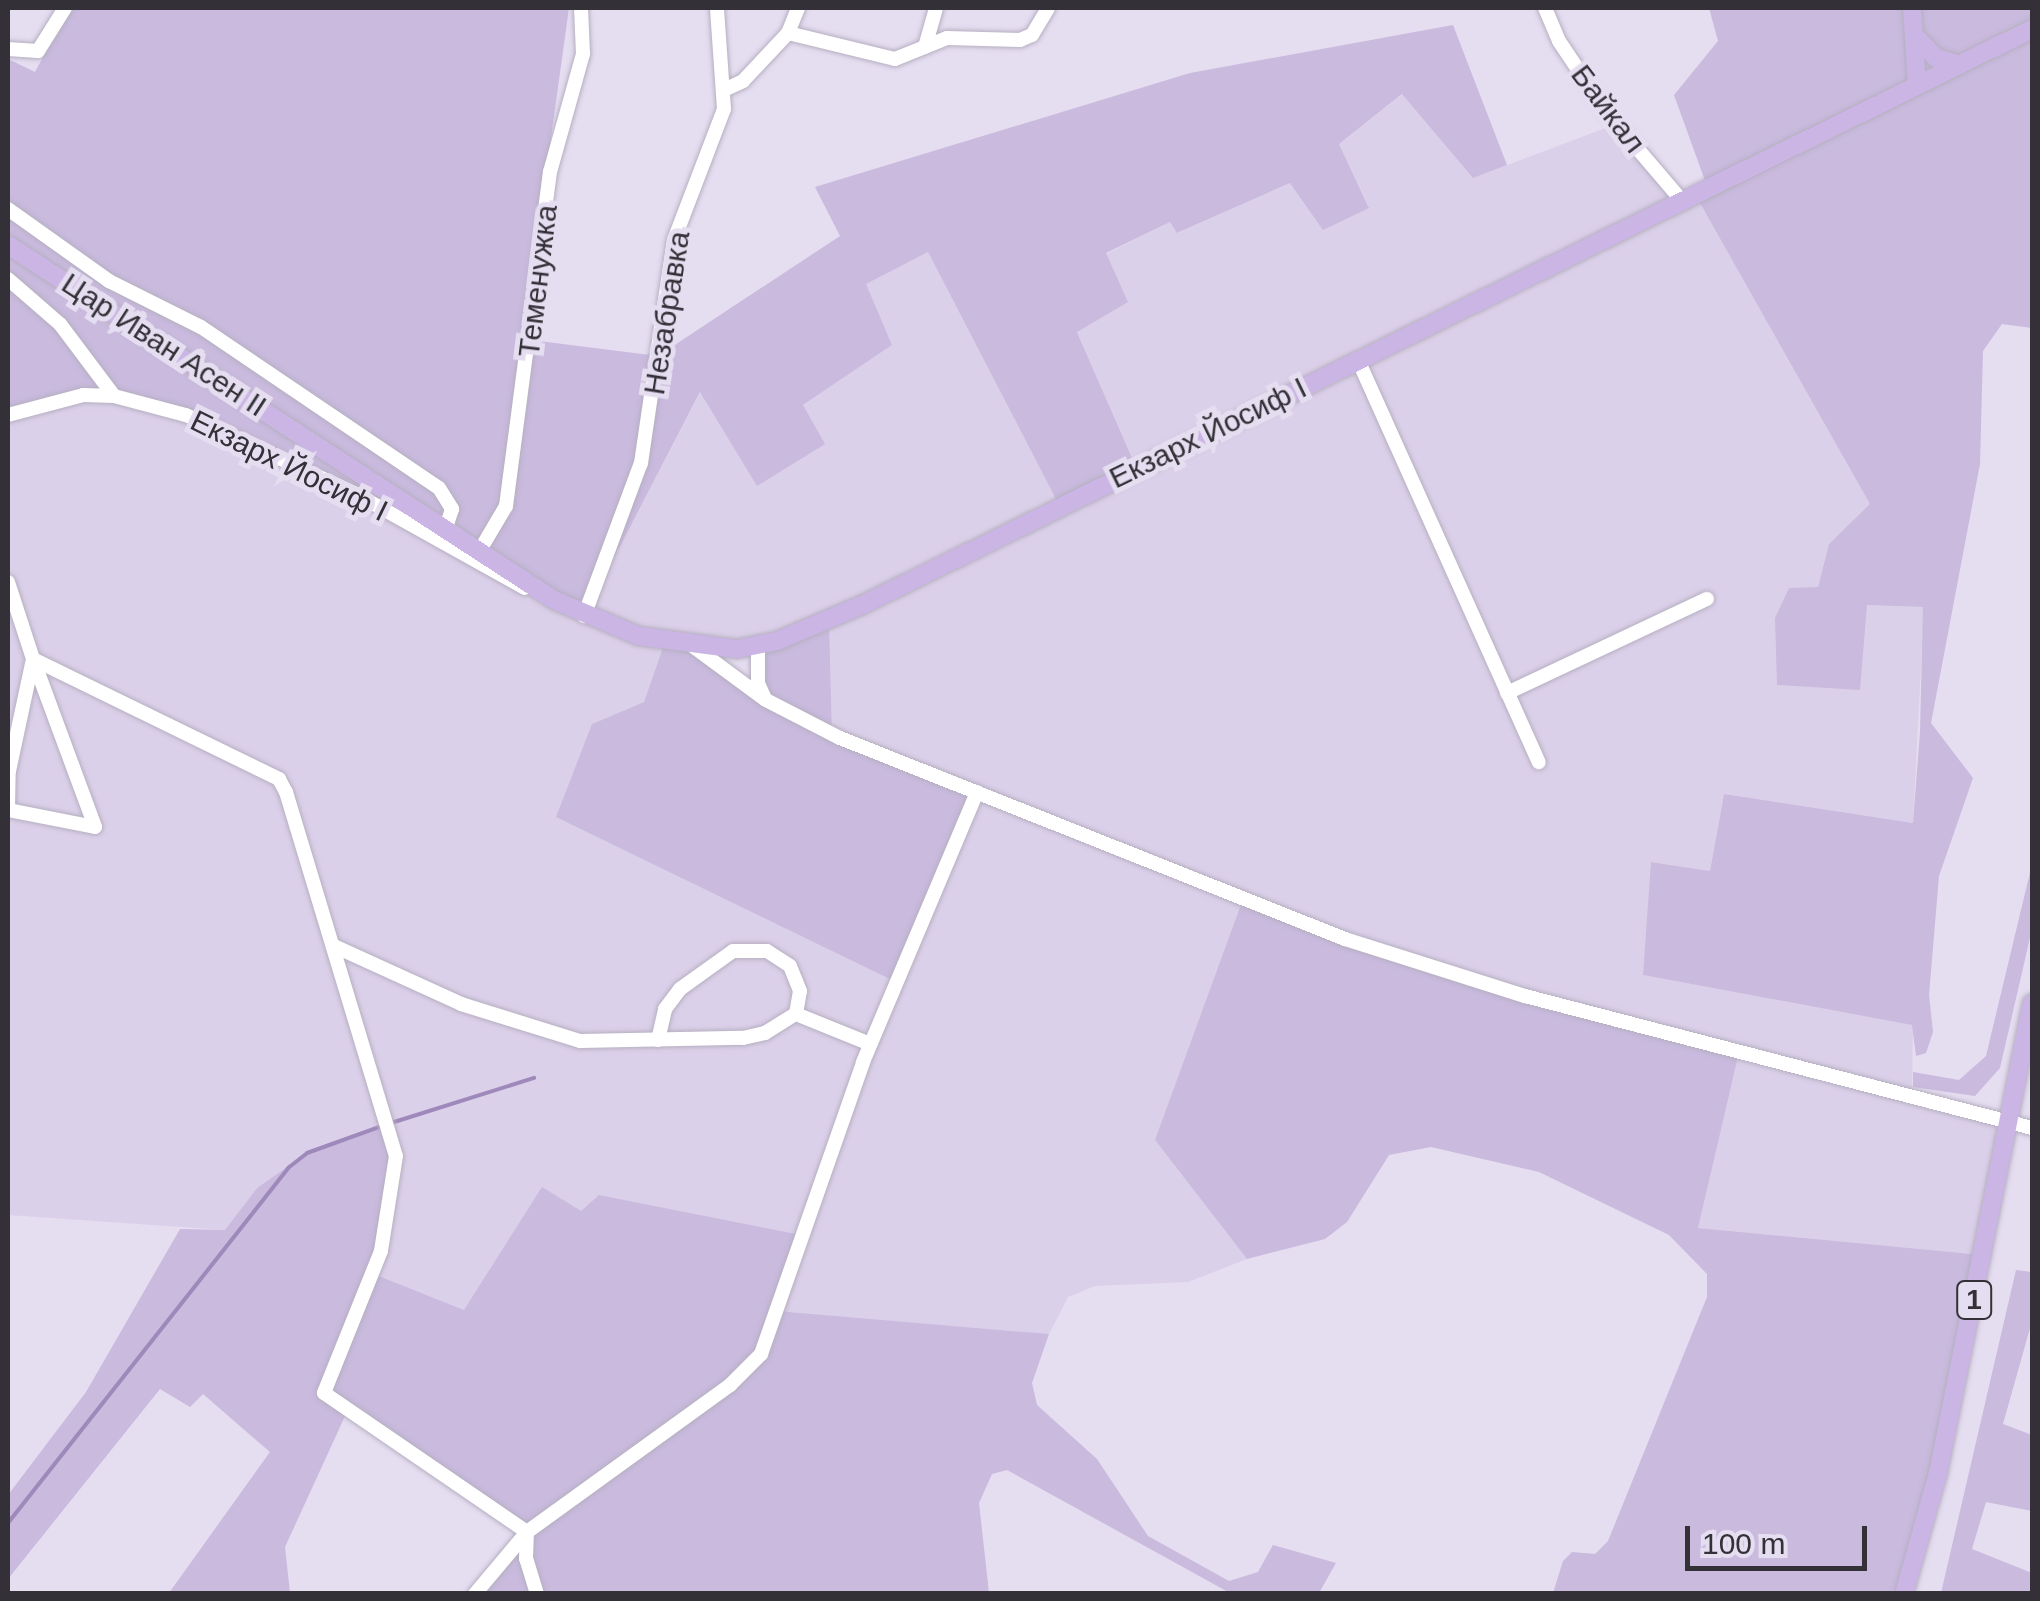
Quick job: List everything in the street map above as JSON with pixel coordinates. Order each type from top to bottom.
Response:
[{"type":"main road","points":[[1912,8],[1918,86]]},
{"type":"main road","name":"Екзарх Йосиф I","points":[[475,547],[584,616],[694,647],[758,646],[846,612],[2032,28]]},
{"type":"main road","points":[[1914,36],[1936,58],[1960,65]]},
{"type":"main road","name":"Цар Иван Асен II","points":[[8,245],[475,547]]},
{"type":"main road","name":"1","points":[[1904,1594],[1938,1473],[2032,1003]]},
{"type":"street","points":[[8,49],[38,51],[65,8]]},
{"type":"street","name":"Теменужка","points":[[475,547],[506,506],[550,172],[583,54],[582,8]]},
{"type":"street","name":"Незабравка","points":[[584,616],[641,463],[674,240],[697,170],[720,127],[724,90],[717,8]]},
{"type":"street","points":[[724,90],[742,81],[788,33],[798,8]]},
{"type":"street","points":[[925,47],[936,8]]},
{"type":"street","points":[[788,33],[895,59],[947,38],[1020,40],[1032,36],[1048,8]]},
{"type":"street","name":"Байкал","points":[[1545,8],[1558,41],[1607,113],[1683,202]]},
{"type":"street","points":[[8,209],[109,281],[201,327],[439,488],[452,509],[446,527]]},
{"type":"street","points":[[8,279],[60,324],[114,396]]},
{"type":"street","points":[[1358,360],[1539,762]]},
{"type":"street","name":"Екзарх Йосиф I","points":[[8,414],[83,396],[114,396],[186,416],[304,468],[554,600]]},
{"type":"street","points":[[304,468],[315,442]]},
{"type":"street","points":[[8,582],[95,827],[8,810],[9,771],[33,659]]},
{"type":"street","points":[[1507,693],[1706,599]]},
{"type":"street","points":[[758,646],[758,684],[766,700]]},
{"type":"street","points":[[694,647],[766,700],[977,792],[1440,972],[2032,1128]]},
{"type":"street","points":[[33,659],[279,779],[392,1138],[396,1174],[382,1251],[324,1394],[527,1532]]},
{"type":"street","points":[[476,1594],[527,1532],[730,1385],[761,1354],[870,1044],[977,792]]},
{"type":"street","points":[[334,946],[529,1028],[580,1041],[658,1040],[765,1034],[796,1014],[800,990],[790,966],[767,951],[733,950],[680,990],[665,1009],[658,1040]]},
{"type":"street","points":[[796,1014],[870,1044]]},
{"type":"street","points":[[527,1532],[526,1559],[537,1594]]},
{"type":"shaded area","points":[[69,8],[569,8],[523,339],[658,356],[840,236],[815,187],[1190,73],[1453,25],[1507,165],[1473,178],[1402,94],[1339,144],[1369,208],[1323,230],[1290,183],[1177,233],[1170,222],[1106,253],[1128,302],[1077,332],[1136,467],[1059,505],[928,252],[866,284],[892,345],[803,405],[825,444],[757,486],[700,392],[584,616],[208,426],[114,396],[8,415],[8,59],[35,72]]},
{"type":"shaded area","points":[[1709,8],[2032,8],[2032,328],[2002,324],[1983,351],[1980,464],[1931,723],[1973,778],[1939,876],[1929,995],[1933,1032],[1926,1053],[1916,1056],[1912,1025],[1643,975],[1651,862],[1710,871],[1724,794],[1913,823],[1920,732],[1923,607],[1867,605],[1860,690],[1777,685],[1775,618],[1789,588],[1818,587],[1829,544],[1870,504],[1696,196],[1708,189],[1674,95],[1718,41]]},
{"type":"shaded area","points":[[1403,94],[1473,178],[1616,124],[1682,202],[1696,196],[1871,504],[1829,544],[1818,587],[1867,605],[1924,607],[1913,823],[1724,794],[1710,871],[1652,862],[1644,975],[1913,1025],[1912,1098],[2011,1124],[1983,1255],[1698,1228],[1738,1052],[1155,1140],[1247,1259],[1188,1282],[1095,1286],[1068,1297],[1049,1334],[776,1311],[563,1202],[464,1310],[374,1274],[307,1153],[257,1188],[225,1230],[8,1215],[8,415],[83,395],[186,415],[584,616],[701,391],[757,486],[802,406],[892,345],[865,284],[928,252],[1059,505],[1136,467],[1077,331],[1106,254],[1170,222],[1178,233],[1290,183],[1369,207],[1339,144]],"holes":[[[829,620],[832,734],[592,724],[644,702],[714,649]]]},
{"type":"shaded area","points":[[829,620],[832,734],[977,792],[896,982],[556,817],[592,724],[644,702],[665,642],[694,647],[764,698],[758,646]]},
{"type":"shaded area","points":[[2032,864],[2032,929],[2000,1068],[1975,1096],[1913,1087],[1913,1072],[1959,1080],[1986,1056]]},
{"type":"shaded area","points":[[1243,899],[1345,939],[1739,1052],[1698,1228],[1983,1255],[1904,1593],[1553,1593],[1563,1561],[1572,1552],[1595,1554],[1608,1541],[1707,1297],[1707,1274],[1669,1235],[1539,1172],[1431,1147],[1389,1155],[1347,1222],[1325,1239],[1247,1259],[1155,1140]]},
{"type":"shaded area","points":[[387,1125],[392,1138],[374,1274],[464,1310],[542,1187],[581,1211],[599,1195],[801,1235],[777,1311],[1049,1334],[1032,1383],[1037,1405],[1097,1459],[1148,1536],[1229,1581],[1258,1572],[1273,1545],[1336,1563],[1319,1593],[1230,1593],[1007,1470],[992,1474],[979,1503],[989,1593],[475,1593],[526,1533],[346,1414],[285,1547],[290,1593],[169,1593],[270,1452],[203,1394],[190,1407],[160,1389],[8,1579],[8,1495],[86,1392],[180,1229],[225,1230],[257,1188],[307,1153]]},
{"type":"shaded area","points":[[2016,1270],[2032,1272],[2032,1321],[2003,1424],[2032,1435],[2032,1511],[1986,1502],[1972,1549],[2032,1573],[2032,1593],[1941,1593]]},
{"type":"waterway","points":[[391,1123],[534,1078]]},
{"type":"waterway","points":[[8,1523],[288,1168],[307,1153],[382,1126]]}]
